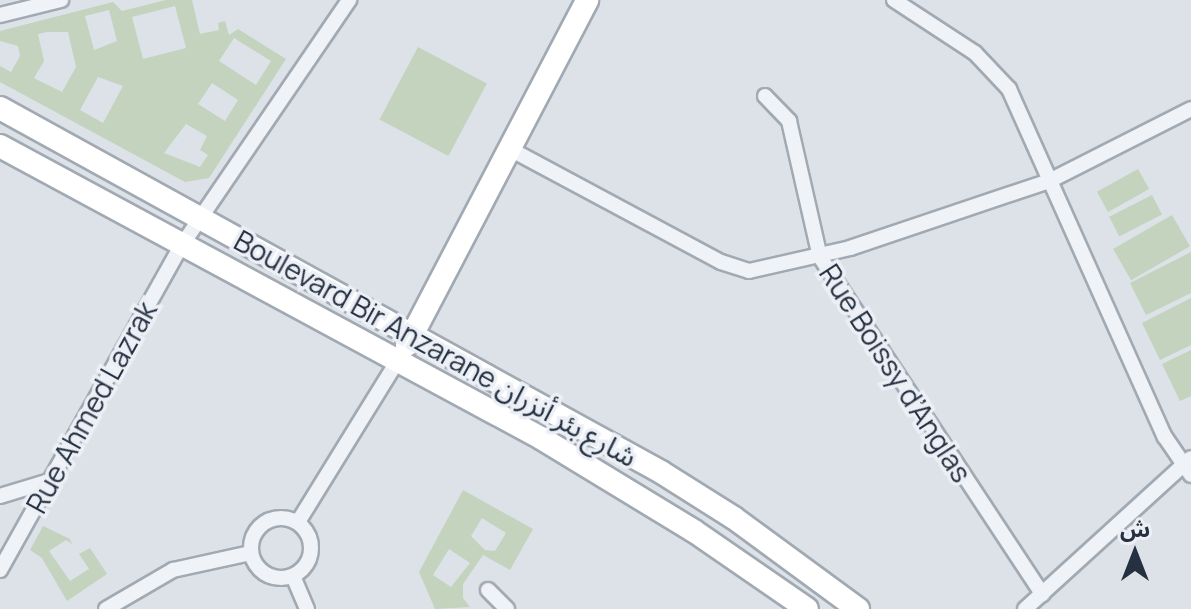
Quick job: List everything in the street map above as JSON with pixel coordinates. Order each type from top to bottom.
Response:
[{"type":"main road","points":[[398,360],[587,0]]},
{"type":"main road","name":"Boulevard Bir Anzarane شارع بئر أنزران","points":[[0,108],[696,493],[858,609]]},
{"type":"main road","name":"Boulevard Bir Anzarane شارع بئر أنزران","points":[[0,146],[398,360],[614,481],[807,609]]},
{"type":"street","points":[[0,15],[61,0]]},
{"type":"street","name":"Rue Ahmed Lazrak","points":[[0,570],[182,245],[349,0]]},
{"type":"street","points":[[894,0],[997,72],[1013,94],[1165,437],[1188,466],[1025,609]]},
{"type":"street","name":"Rue Boissy d’Anglas","points":[[765,96],[789,121],[820,257],[1042,594]]},
{"type":"street","points":[[510,149],[735,269],[749,271],[820,257],[1049,181],[1191,109]]},
{"type":"street","points":[[298,522],[398,360]]},
{"type":"street","points":[[0,496],[49,481]]},
{"type":"street","points":[[283,518],[298,522],[308,534],[312,551],[305,567],[293,576],[264,573],[251,553],[252,539],[264,523],[283,518]]},
{"type":"street","points":[[106,609],[173,570],[251,553]]},
{"type":"street","points":[[293,576],[307,609]]},
{"type":"street","points":[[488,590],[507,609]]},
{"type":"green space","points":[[166,0],[192,0],[200,34],[219,30],[218,23],[225,21],[229,35],[238,29],[286,59],[209,178],[185,182],[0,82],[0,66],[11,72],[20,56],[18,46],[0,41],[0,31],[113,2],[122,11]],"holes":[[[175,6],[186,48],[143,59],[132,17]],[[109,10],[117,41],[94,50],[85,16]],[[68,32],[76,67],[62,92],[34,78],[44,61],[38,34]],[[234,38],[271,61],[256,85],[219,61]],[[98,77],[123,86],[103,123],[80,110]],[[212,83],[238,100],[225,121],[198,104]],[[186,124],[207,136],[200,150],[208,155],[200,167],[164,153]]]},
{"type":"green space","points":[[418,47],[487,84],[448,156],[380,119]]},
{"type":"green space","points":[[1138,169],[1149,189],[1108,212],[1097,192]]},
{"type":"green space","points":[[1152,195],[1162,215],[1119,236],[1109,217]]},
{"type":"green space","points":[[1172,215],[1190,246],[1131,280],[1113,249]]},
{"type":"green space","points":[[1191,252],[1191,293],[1146,315],[1130,283]]},
{"type":"green space","points":[[1191,298],[1191,345],[1160,360],[1142,323]]},
{"type":"green space","points":[[1191,350],[1191,396],[1180,401],[1162,364]]},
{"type":"green space","points":[[463,490],[533,529],[510,570],[483,555],[463,584],[463,598],[470,607],[435,609],[419,572]],"holes":[[[482,518],[506,533],[495,551],[485,550],[471,536]],[[449,549],[470,563],[451,587],[433,575]]]},
{"type":"green space","points":[[43,526],[70,539],[72,544],[66,540],[49,551],[70,581],[89,569],[79,554],[90,548],[107,574],[67,601],[42,558],[30,550]]}]
